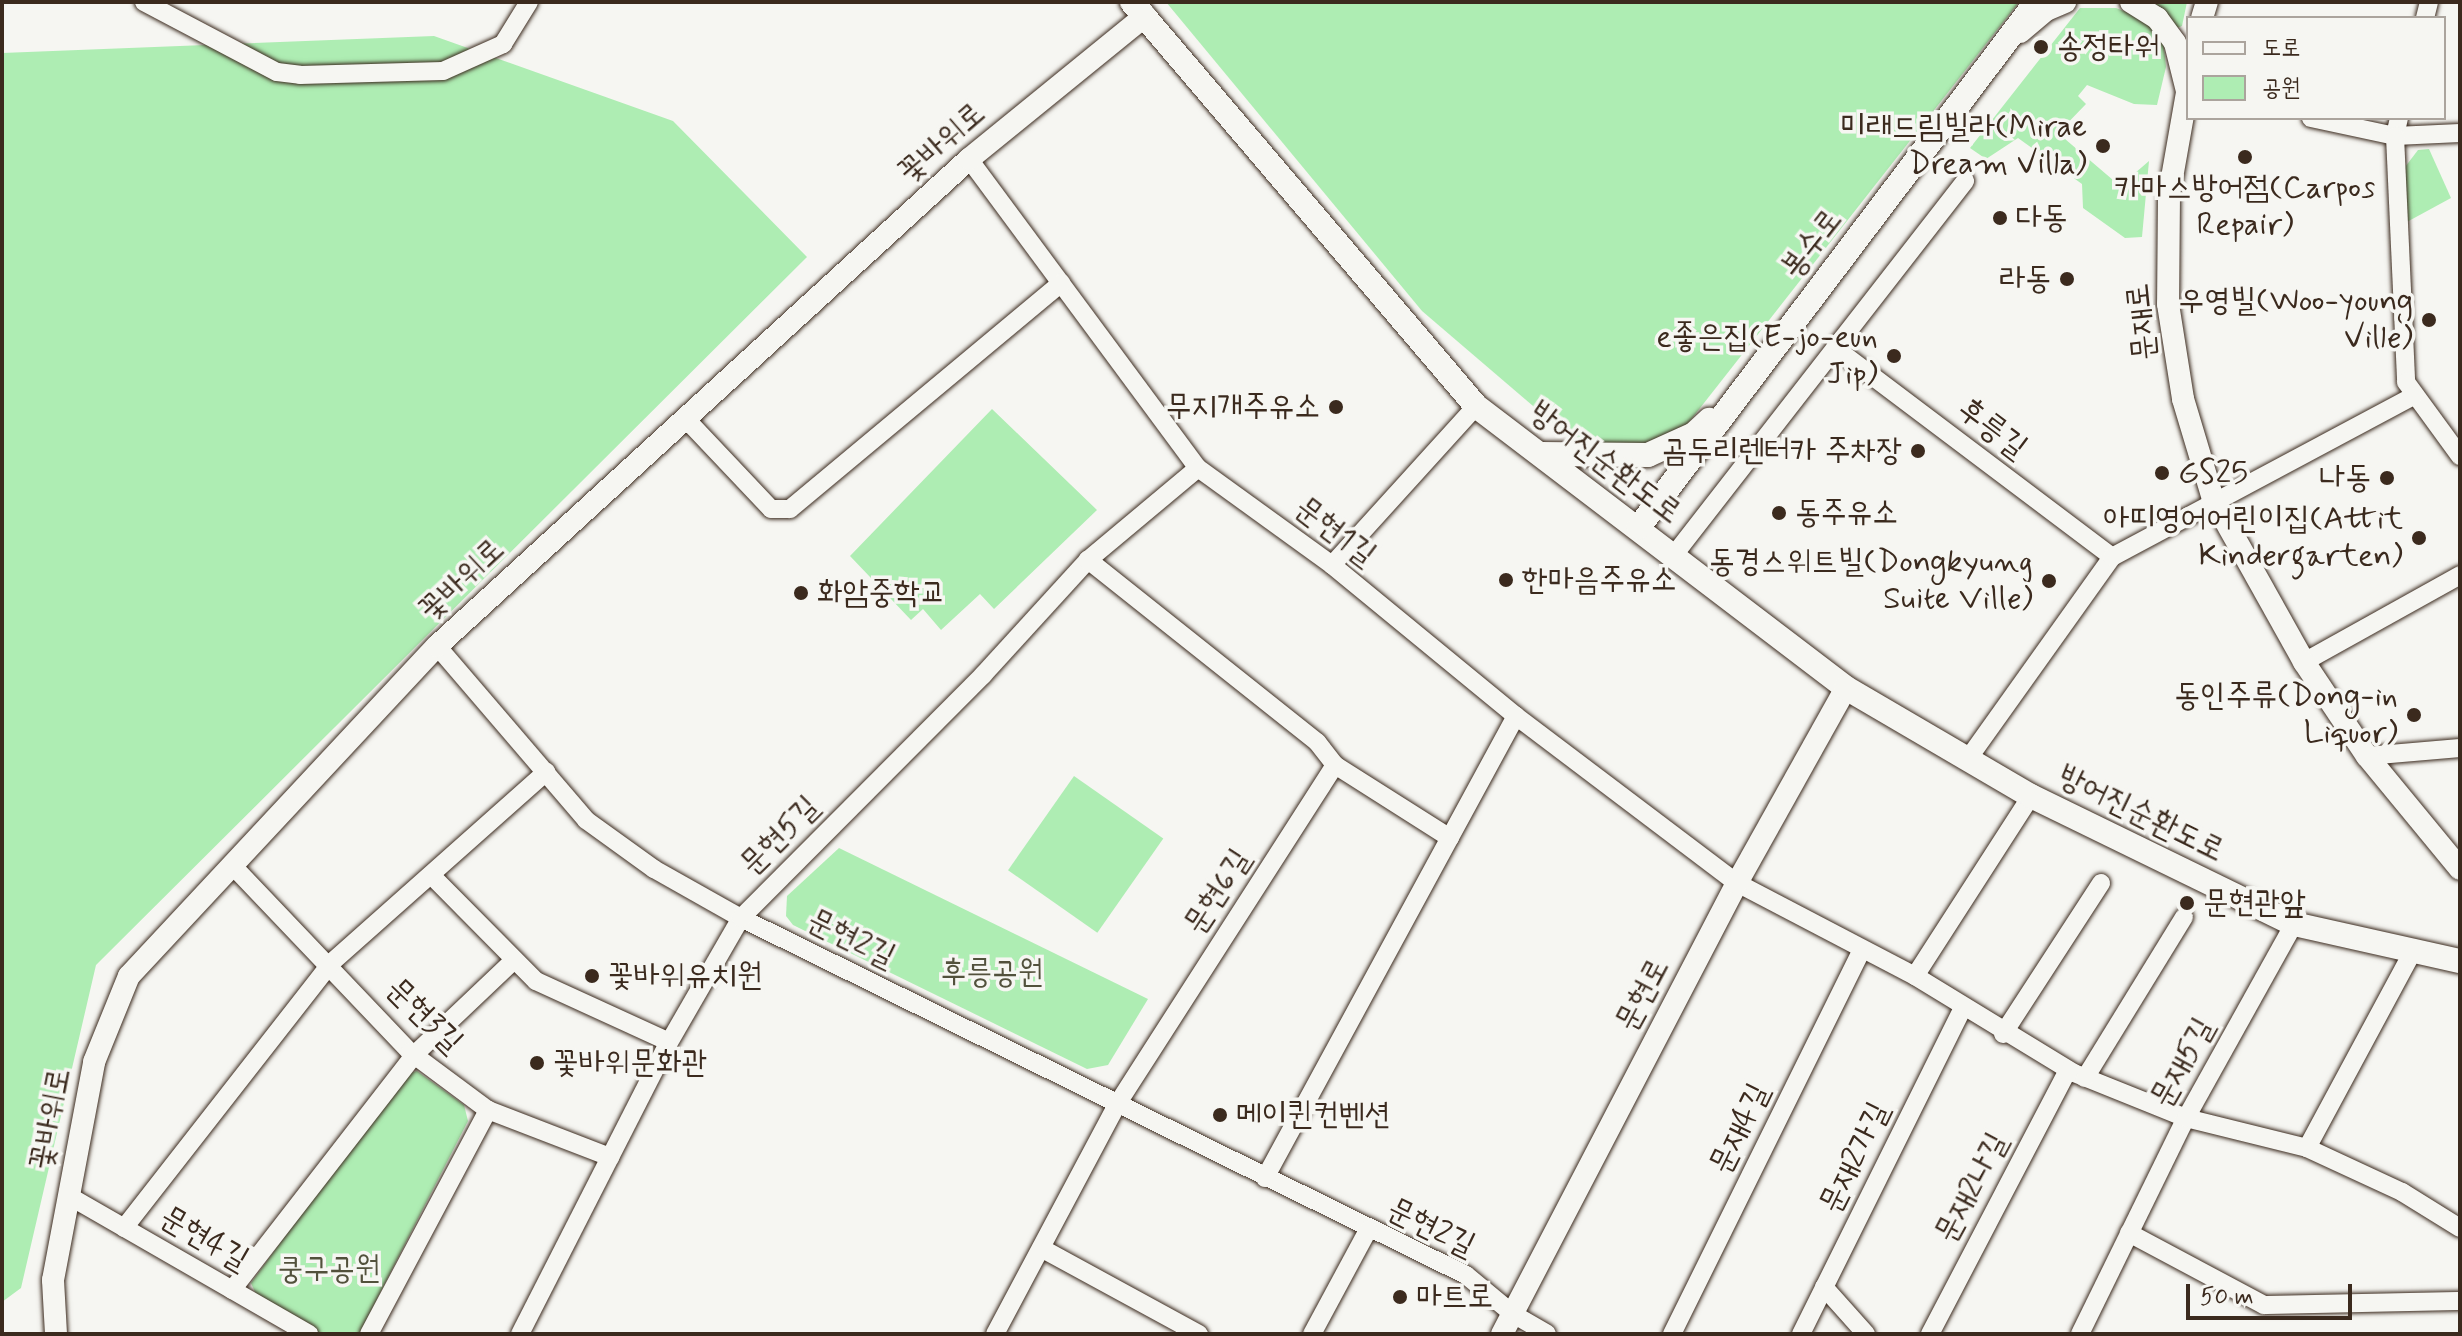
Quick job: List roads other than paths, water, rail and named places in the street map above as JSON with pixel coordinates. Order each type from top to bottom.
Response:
[{"type":"main road","name":"봉수로","points":[[1639,527],[2036,2]]},
{"type":"main road","name":"방어진순환도로","points":[[1138,9],[1476,406],[1639,527],[1846,688],[2031,796],[2294,924],[2460,961]]},
{"type":"main road","points":[[1541,454],[1648,455],[1694,434],[1742,388]]},
{"type":"street","points":[[144,2],[277,72],[300,75],[443,71],[503,44],[529,2]]},
{"type":"street","points":[[1999,51],[2046,10],[2065,2]]},
{"type":"street","points":[[2131,2],[2157,18],[2175,43],[2186,82]]},
{"type":"street","name":"꽃바위로","points":[[56,1334],[53,1280],[94,1062],[129,976],[437,646],[969,159],[1138,9]]},
{"type":"street","name":"문재로","points":[[2186,100],[2169,195],[2168,304],[2183,399],[2213,499],[2304,662],[2367,756],[2460,869]]},
{"type":"street","points":[[2330,120],[2460,133]]},
{"type":"street","points":[[2397,127],[2406,382],[2413,396],[2460,456]]},
{"type":"street","name":"문현1길","points":[[969,159],[1198,468],[1332,565],[1516,716],[1737,883],[1915,976],[2003,1034],[2077,1074],[2186,1118],[2307,1148],[2402,1192],[2460,1228]]},
{"type":"street","points":[[1674,555],[1965,181]]},
{"type":"street","points":[[686,419],[771,509],[790,509],[1061,283]]},
{"type":"street","name":"후릉길","points":[[1835,348],[2112,557]]},
{"type":"street","points":[[1968,759],[2112,557],[2213,499],[2413,396]]},
{"type":"street","points":[[1332,565],[1476,406]]},
{"type":"street","name":"문현5길","points":[[520,1334],[669,1042],[741,918],[983,675],[1088,560],[1198,468]]},
{"type":"street","points":[[1088,560],[1317,742],[1335,765],[1450,838]]},
{"type":"street","points":[[2304,662],[2460,575]]},
{"type":"street","name":"문현2길","points":[[437,646],[586,820],[654,869],[741,918],[1368,1230],[1466,1275],[1507,1324],[1547,1334]]},
{"type":"street","name":"문현로","points":[[1507,1324],[1737,883],[1846,688]]},
{"type":"street","points":[[1265,1178],[1516,716]]},
{"type":"street","points":[[2367,756],[2460,748]]},
{"type":"street","name":"문현6길","points":[[995,1334],[1118,1103],[1335,765]]},
{"type":"street","points":[[124,1228],[331,963],[546,772]]},
{"type":"street","points":[[1915,976],[2031,796]]},
{"type":"street","name":"문현3길","points":[[232,865],[331,963],[414,1055],[488,1110],[610,1157]]},
{"type":"street","points":[[431,875],[536,981],[669,1042]]},
{"type":"street","points":[[2003,1034],[2101,883]]},
{"type":"street","name":"문재2나길","points":[[1930,1334],[2077,1074],[2184,917]]},
{"type":"street","name":"문재5길","points":[[2080,1334],[2186,1118],[2294,924]]},
{"type":"street","name":"문재4길","points":[[1672,1334],[1862,950]]},
{"type":"street","points":[[2307,1148],[2413,951]]},
{"type":"street","points":[[232,1290],[414,1055],[514,960]]},
{"type":"street","name":"문재2가길","points":[[1801,1334],[1963,1008]]},
{"type":"street","points":[[369,1334],[488,1110]]},
{"type":"street","name":"문현4길","points":[[69,1196],[309,1334]]},
{"type":"street","points":[[1312,1334],[1368,1230]]},
{"type":"street","points":[[2129,1233],[2264,1305],[2460,1301]]},
{"type":"street","points":[[1041,1248],[1199,1334]]},
{"type":"street","points":[[1824,1287],[1866,1334]]},
{"type":"street","points":[[1158,1334],[1168,1317]]},
{"type":"place","name":"송정타워","points":[[2041,47]]},
{"type":"place","name":"미래드림빌라(Mirae Dream Villa)","points":[[2103,146]]},
{"type":"place","name":"카마스방어점(Carpos Repair)","points":[[2245,157]]},
{"type":"place","name":"다동","points":[[2000,218]]},
{"type":"place","name":"라동","points":[[2067,279]]},
{"type":"place","name":"우영빌(Woo-young Ville)","points":[[2429,320]]},
{"type":"place","name":"e좋은집(E-jo-eun Jip)","points":[[1894,356]]},
{"type":"place","name":"무지개주유소","points":[[1336,407]]},
{"type":"place","name":"곰두리렌터카 주차장","points":[[1918,451]]},
{"type":"place","name":"GS25","points":[[2162,473]]},
{"type":"place","name":"나동","points":[[2387,478]]},
{"type":"place","name":"동주유소","points":[[1779,513]]},
{"type":"place","name":"아띠영어어린이집(Attit Kindergarten)","points":[[2419,538]]},
{"type":"place","name":"한마음주유소","points":[[1506,580]]},
{"type":"place","name":"동경스위트빌(Dongkyung Suite Ville)","points":[[2049,581]]},
{"type":"place","name":"화암중학교","points":[[801,593]]},
{"type":"place","name":"동인주류(Dong-in Liquor)","points":[[2414,715]]},
{"type":"place","name":"문현관앞","points":[[2187,903]]},
{"type":"place","name":"꽃바위유치원","points":[[592,976]]},
{"type":"place","name":"꽃바위문화관","points":[[537,1063]]},
{"type":"place","name":"메이퀸컨벤션","points":[[1220,1115]]},
{"type":"place","name":"마트로","points":[[1400,1297]]},
{"type":"park label","name":"후릉공원","points":[[992,973]]},
{"type":"park label","name":"쿵구공원","points":[[329,1269]]}]
